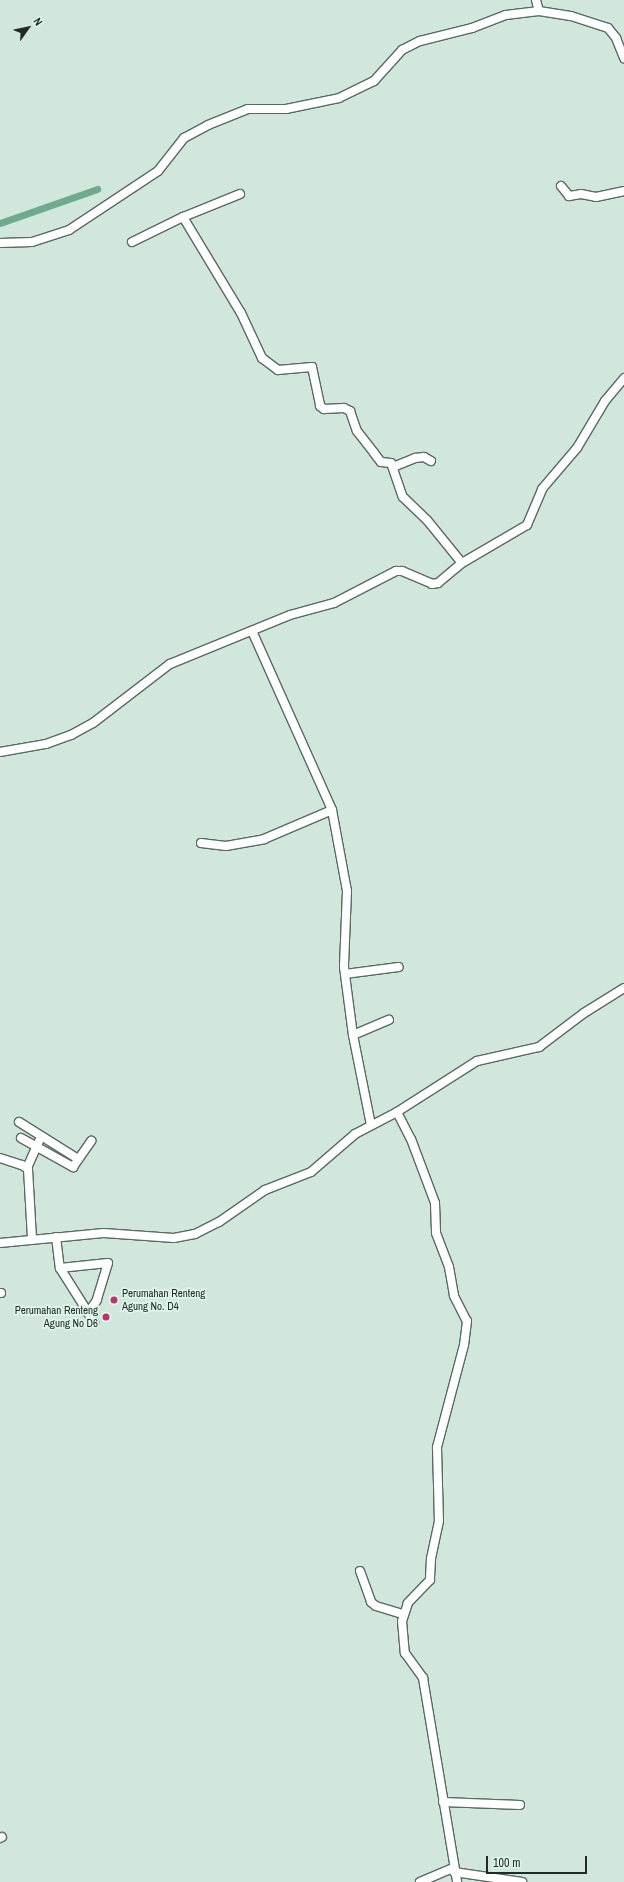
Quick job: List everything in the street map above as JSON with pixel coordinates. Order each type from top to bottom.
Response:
[{"type":"street","points":[[536,0],[539,11]]},
{"type":"street","points":[[0,243],[32,242],[69,230],[158,171],[184,138],[208,125],[248,109],[286,109],[339,98],[374,81],[402,50],[414,44],[506,15],[539,11],[571,16],[608,28],[616,38],[624,58]]},
{"type":"street","points":[[561,186],[569,196],[580,194],[596,197],[624,191]]},
{"type":"street","points":[[132,242],[183,217],[240,194]]},
{"type":"street","points":[[183,217],[241,313],[262,358],[278,370],[312,367],[320,406],[324,409],[347,408],[357,431],[365,442],[382,462],[390,462],[403,497],[424,517],[462,563]]},
{"type":"street","points":[[0,752],[46,744],[71,735],[93,723],[170,664],[290,616],[334,603],[397,571],[435,584],[462,563],[527,525],[542,489],[577,448],[605,401],[624,378]]},
{"type":"street","points":[[392,467],[415,458],[424,457],[431,461]]},
{"type":"street","points":[[252,631],[332,810],[347,891],[345,974],[353,1035],[371,1125]]},
{"type":"street","points":[[201,843],[226,846],[264,839],[332,810]]},
{"type":"street","points":[[345,974],[399,967]]},
{"type":"street","points":[[0,1243],[56,1237],[124,1233],[174,1238],[195,1234],[219,1222],[265,1190],[311,1172],[346,1140],[397,1112],[477,1061],[529,1050],[547,1043],[584,1013],[624,988]]},
{"type":"street","points":[[353,1035],[390,1020]]},
{"type":"street","points":[[397,1112],[411,1139],[435,1203],[436,1233],[449,1267],[454,1296],[467,1321],[464,1345],[437,1447],[439,1521],[430,1559],[430,1580],[408,1603],[403,1614],[405,1653],[423,1678],[453,1870],[457,1882]]},
{"type":"street","points":[[19,1122],[78,1159]]},
{"type":"street","points":[[32,1239],[27,1168],[41,1137]]},
{"type":"street","points":[[21,1138],[73,1167],[91,1141]]},
{"type":"street","points":[[0,1158],[27,1168]]},
{"type":"street","points":[[56,1237],[60,1268],[94,1322]]},
{"type":"street","points":[[60,1268],[108,1263],[97,1300],[88,1313]]},
{"type":"street","points":[[360,1572],[371,1602],[378,1607],[403,1614]]},
{"type":"street","points":[[443,1802],[520,1805]]},
{"type":"street","points":[[420,1882],[453,1870],[522,1882]]},
{"type":"waterway","points":[[0,223],[97,189]]},
{"type":"place","name":"Perumahan Renteng Agung No. D4","points":[[114,1300]]},
{"type":"place","name":"Perumahan Renteng Agung No D6","points":[[106,1317]]}]
